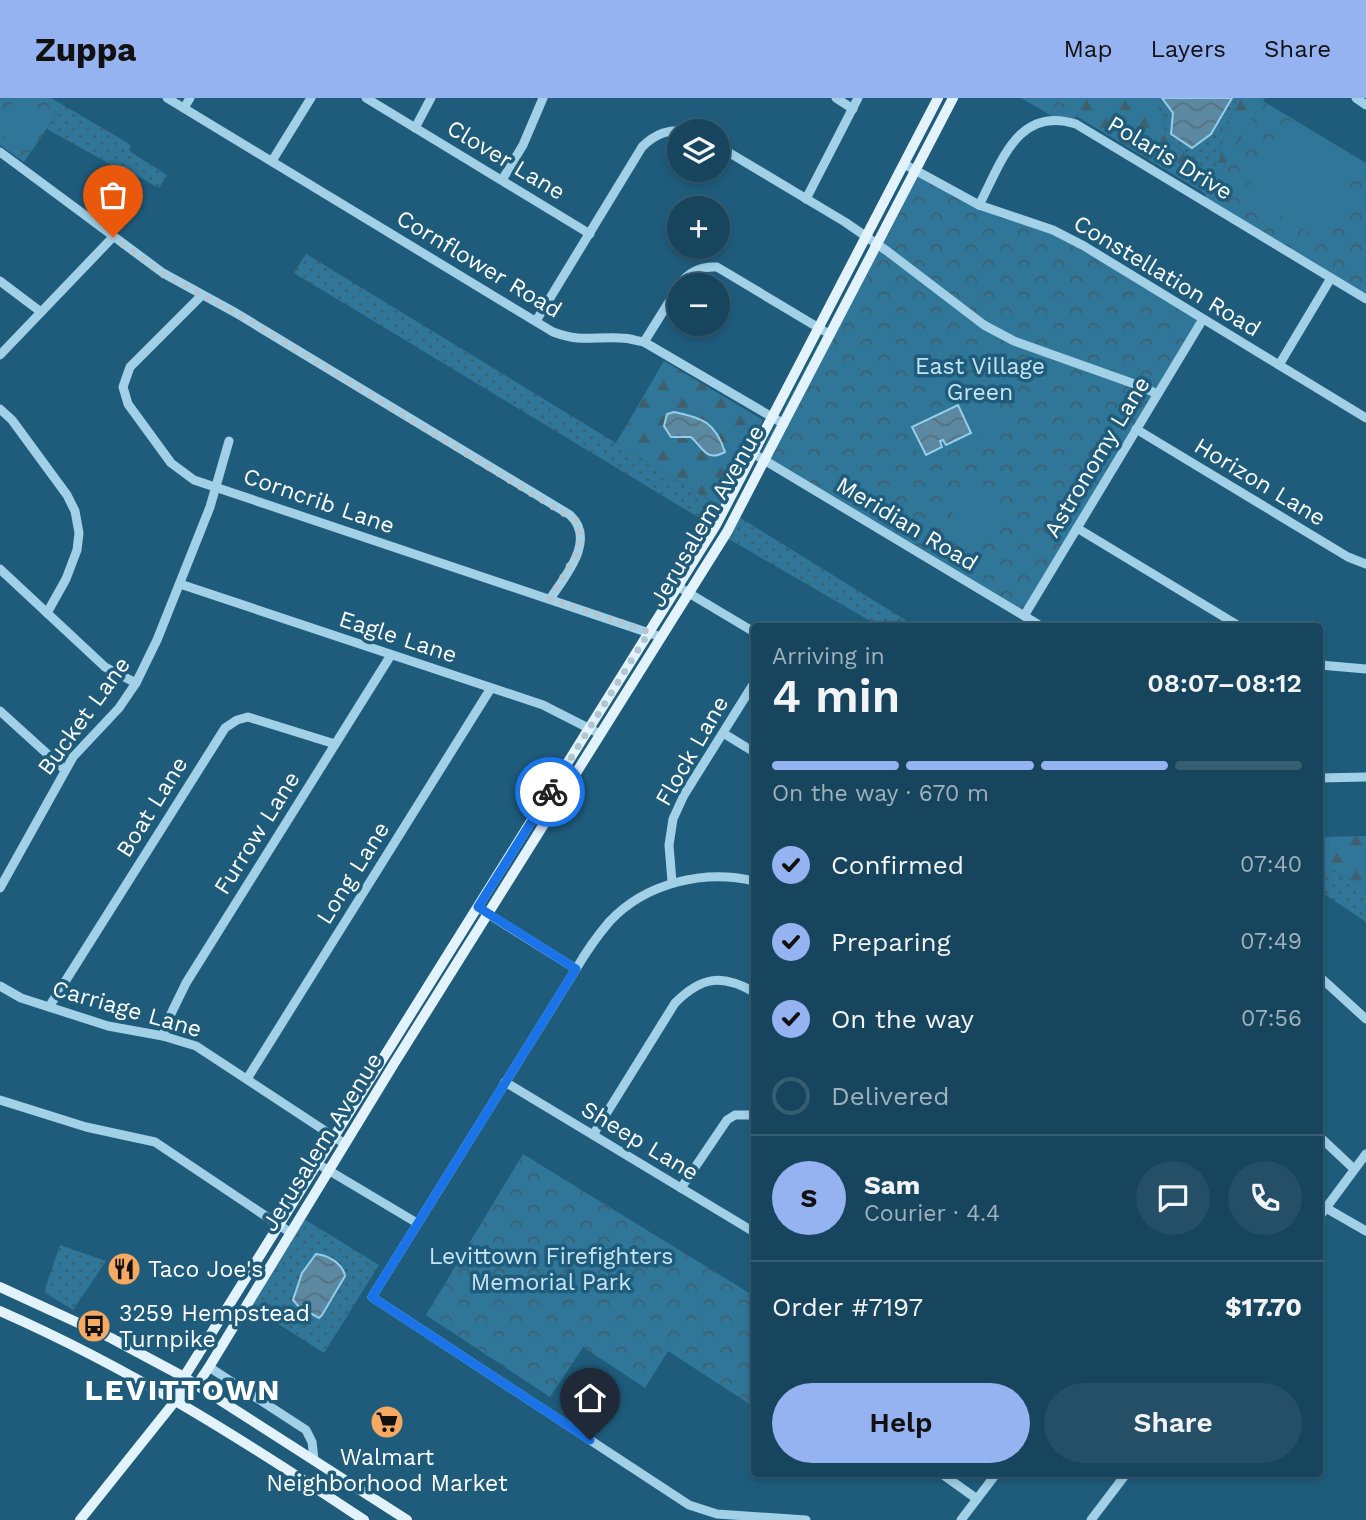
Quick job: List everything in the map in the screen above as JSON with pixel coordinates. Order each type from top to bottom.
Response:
[{"type":"main road","name":"Jerusalem Avenue","points":[[176,1400],[184,1377],[716,525],[939,98]]},
{"type":"main road","name":"Jerusalem Avenue","points":[[176,1400],[197,1385],[209,1367],[727,532],[953,98]]},
{"type":"main road","points":[[0,1286],[111,1338],[184,1377],[407,1520]]},
{"type":"main road","points":[[0,1311],[122,1370],[176,1400],[364,1520]]},
{"type":"main road","points":[[80,1520],[176,1400]]},
{"type":"street","name":"Cornflower Road","points":[[167,98],[553,332],[569,338],[622,338],[644,342],[784,424]]},
{"type":"street","points":[[184,108],[190,98]]},
{"type":"street","points":[[272,161],[311,98]]},
{"type":"street","name":"Clover Lane","points":[[366,98],[590,234]]},
{"type":"street","points":[[415,128],[431,98]]},
{"type":"street","points":[[502,180],[523,145],[542,98]]},
{"type":"street","points":[[836,98],[853,109]]},
{"type":"street","points":[[806,200],[858,98]]},
{"type":"street","points":[[1356,98],[1366,105]]},
{"type":"street","name":"Polaris Drive","points":[[979,205],[1011,144],[1021,132],[1044,120],[1065,120],[1076,124],[1366,299]]},
{"type":"street","points":[[536,321],[642,147],[653,136],[667,131]]},
{"type":"street","points":[[0,152],[163,274],[570,515],[579,527],[580,548],[550,599]]},
{"type":"street","points":[[730,153],[845,222],[984,325],[1014,341],[1132,382],[1157,394]]},
{"type":"street","name":"Constellation Road","points":[[904,164],[979,205],[1053,230],[1084,246],[1366,418]]},
{"type":"street","points":[[0,355],[113,237]]},
{"type":"street","points":[[690,273],[704,267],[718,267],[728,273]]},
{"type":"street","points":[[730,274],[831,335]]},
{"type":"street","points":[[1279,365],[1331,278]]},
{"type":"street","points":[[0,281],[41,312]]},
{"type":"street","name":"Corncrib Lane","points":[[202,295],[130,367],[123,387],[128,404],[172,463],[194,480],[661,637]]},
{"type":"street","points":[[644,342],[667,305]]},
{"type":"street","name":"Astronomy Lane","points":[[1024,616],[1203,319]]},
{"type":"street","points":[[0,409],[20,431],[67,495],[75,512],[79,533],[77,550],[66,579],[47,613]]},
{"type":"street","name":"Horizon Lane","points":[[1136,429],[1348,557],[1366,564]]},
{"type":"street","name":"Bucket Lane","points":[[0,888],[65,770],[81,747],[119,708],[136,683],[180,584],[210,507],[229,441]]},
{"type":"street","name":"Meridian Road","points":[[754,454],[1036,623]]},
{"type":"street","points":[[1077,528],[1234,623]]},
{"type":"street","points":[[0,569],[106,667],[136,683]]},
{"type":"street","name":"Eagle Lane","points":[[180,584],[543,705],[600,734]]},
{"type":"street","points":[[677,586],[751,630]]},
{"type":"street","name":"Furrow Lane","points":[[163,1036],[186,983],[391,655]]},
{"type":"street","points":[[1323,665],[1366,669]]},
{"type":"street","name":"Long Lane","points":[[247,1079],[491,688]]},
{"type":"street","name":"Flock Lane","points":[[672,882],[669,845],[673,819],[684,795],[751,688]]},
{"type":"street","points":[[0,711],[65,770]]},
{"type":"street","name":"Boat Lane","points":[[49,1007],[225,728],[248,717],[335,744]]},
{"type":"street","points":[[723,733],[751,750]]},
{"type":"street","points":[[1323,778],[1366,777]]},
{"type":"street","points":[[751,881],[722,877],[672,882],[637,900],[612,920],[593,942],[372,1297],[689,1505],[717,1514],[806,1520]]},
{"type":"street","points":[[478,907],[576,969]]},
{"type":"street","points":[[593,1135],[675,1003],[686,992],[695,986],[716,980],[737,983],[751,990]]},
{"type":"street","points":[[1323,980],[1366,1018]]},
{"type":"street","name":"Carriage Lane","points":[[0,986],[21,998],[108,1026],[163,1036],[196,1046],[345,1144]]},
{"type":"street","name":"Sheep Lane","points":[[505,1082],[751,1230]]},
{"type":"street","points":[[0,1100],[79,1125],[155,1142],[291,1233]]},
{"type":"street","points":[[681,1188],[727,1120],[735,1115],[751,1115]]},
{"type":"street","points":[[1323,1141],[1354,1169]]},
{"type":"street","points":[[1366,1154],[1323,1212],[1366,1231]]},
{"type":"street","points":[[318,1165],[417,1223]]},
{"type":"street","points":[[209,1367],[306,1430],[312,1442],[314,1459]]},
{"type":"street","points":[[947,1477],[977,1499]]},
{"type":"street","points":[[961,1520],[994,1477]]},
{"type":"street","points":[[1094,1519],[1124,1477]]},
{"type":"green space","points":[[0,98],[51,98],[63,105],[24,162],[0,145]]},
{"type":"green space","points":[[1021,98],[1087,98],[1072,123],[1059,120]]},
{"type":"green space","points":[[1087,98],[1156,98],[1162,111],[1166,139],[1199,164],[1194,171],[1194,177],[1207,185],[1221,157],[1220,150],[1237,98],[1265,98],[1206,194],[1076,116]]},
{"type":"green space","points":[[1156,98],[1237,98],[1220,150],[1221,157],[1207,185],[1194,178],[1194,171],[1199,163],[1166,139],[1162,111]]},
{"type":"green space","points":[[1263,101],[1366,163],[1366,296],[1203,199]]},
{"type":"green space","points":[[10,103],[40,121],[21,149],[0,134],[0,119]]},
{"type":"green space","points":[[63,105],[131,145],[129,151],[167,175],[159,188],[132,173],[125,183],[112,176],[117,168],[47,129]]},
{"type":"green space","points":[[1289,121],[1340,151],[1348,190],[1344,209],[1326,243],[1249,197],[1248,189]]},
{"type":"green space","name":"East Village Green","points":[[911,169],[1001,218],[1054,232],[1203,320],[1024,616],[759,457]]},
{"type":"green space","points":[[306,254],[721,507],[711,525],[294,273]]},
{"type":"green space","points":[[664,361],[763,420],[721,507],[616,443]]},
{"type":"green space","points":[[985,384],[1005,424],[923,465],[903,425]]},
{"type":"green space","points":[[982,483],[1002,518],[968,539],[947,504]]},
{"type":"green space","points":[[739,517],[910,623],[874,623],[727,538]]},
{"type":"green space","points":[[1366,836],[1366,890],[1323,864],[1323,837]]},
{"type":"green space","points":[[1323,864],[1366,890],[1366,922],[1323,893]]},
{"type":"green space","name":"Levittown Firefighters Memorial Park","points":[[523,1154],[751,1294],[751,1405],[668,1351],[645,1388],[583,1347],[550,1397],[426,1315]]},
{"type":"green space","points":[[304,1219],[379,1265],[324,1353],[250,1306]]},
{"type":"green space","points":[[60,1245],[106,1261],[73,1310],[44,1292]]},
{"type":"water","points":[[1162,98],[1232,98],[1211,134],[1192,148],[1171,134],[1173,113]]},
{"type":"water","points":[[958,405],[971,433],[946,445],[943,440],[940,441],[942,447],[926,455],[912,427]]},
{"type":"water","points":[[674,412],[707,423],[717,434],[725,452],[709,455],[691,437],[671,437],[664,426],[667,414]]},
{"type":"water","points":[[316,1254],[334,1261],[345,1276],[319,1318],[299,1307],[293,1300],[302,1273]]},
{"type":"way so far","points":[[113,237],[163,274],[236,313],[575,520],[581,538],[580,548],[550,599],[649,632],[550,792]]},
{"type":"place","name":"Taco Joe's","points":[[124,1269]]},
{"type":"place","name":"3259 Hempstead Turnpike","points":[[94,1326]]},
{"type":"place","name":"Walmart Neighborhood Market","points":[[387,1422]]},
{"type":"district","name":"LEVITTOWN","points":[[183,1389]]},
{"type":"route","points":[[550,792],[478,907],[576,969],[372,1297],[590,1440]]}]
